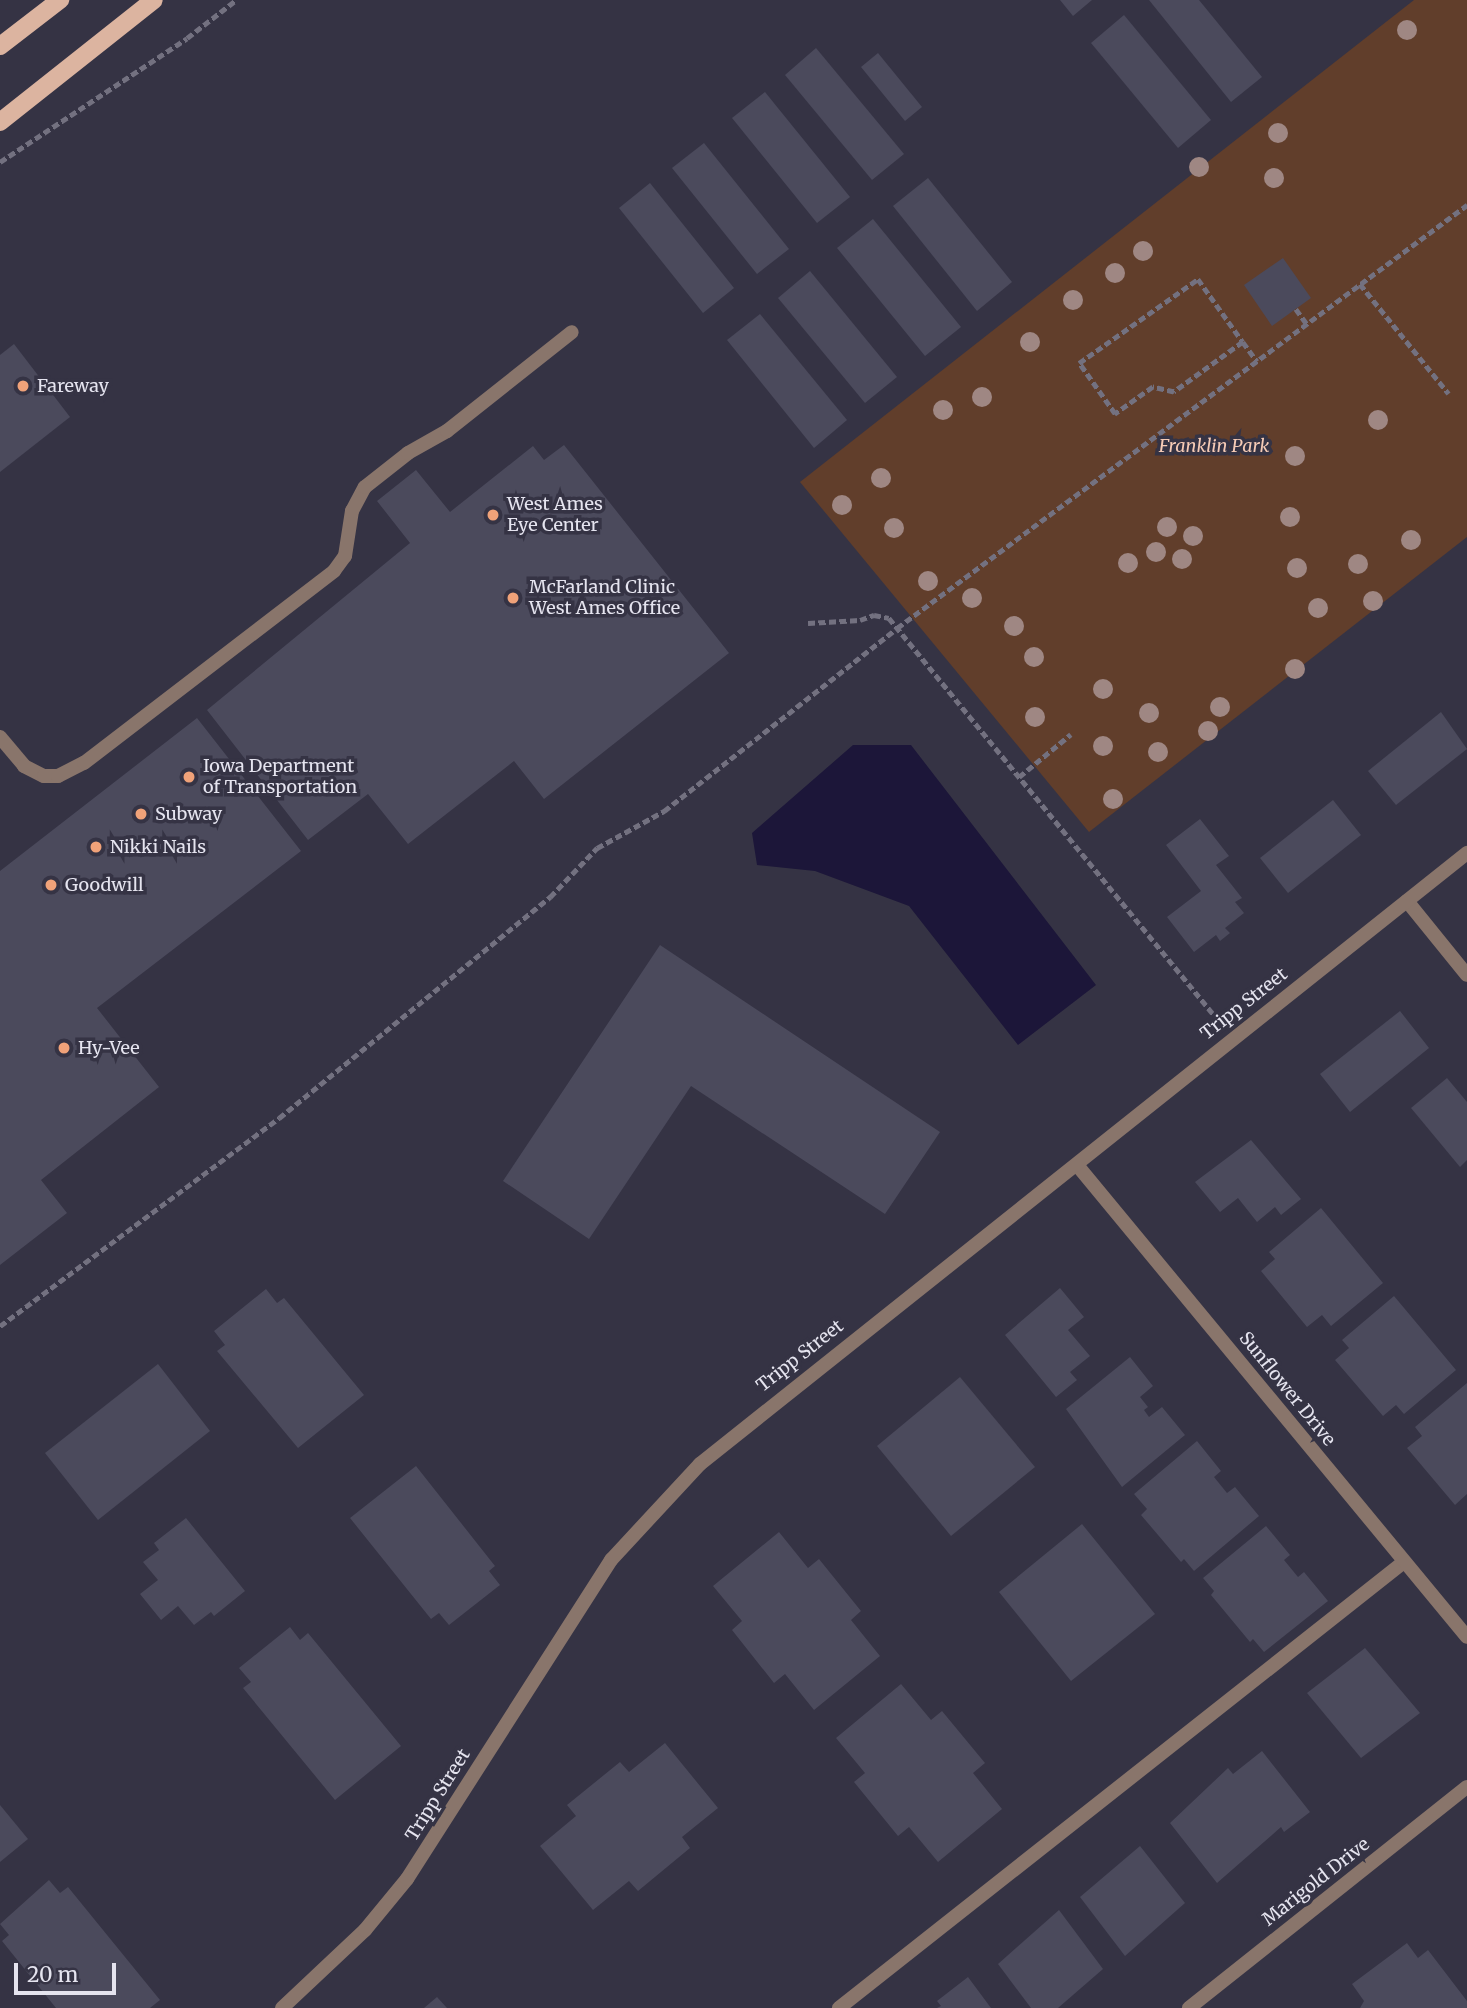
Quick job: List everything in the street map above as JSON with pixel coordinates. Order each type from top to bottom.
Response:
[{"type":"main road","points":[[0,46],[60,0]]},
{"type":"main road","points":[[0,121],[154,0]]},
{"type":"street","points":[[0,737],[24,766],[44,776],[58,776],[84,763],[334,571],[345,556],[352,511],[365,487],[408,453],[447,430],[572,332]]},
{"type":"street","name":"Tripp Street","points":[[282,2008],[365,1930],[408,1880],[594,1585],[654,1510],[750,1421],[1077,1165],[1467,853]]},
{"type":"street","points":[[1407,901],[1467,975]]},
{"type":"street","name":"Sunflower Drive","points":[[1077,1165],[1467,1637]]},
{"type":"street","points":[[839,2008],[1405,1562]]},
{"type":"street","name":"Marigold Drive","points":[[1189,2008],[1467,1787]]},
{"type":"path","points":[[0,162],[187,38],[236,0]]},
{"type":"path","points":[[0,1326],[279,1118],[550,897],[597,848],[664,811],[897,628],[1467,205]]},
{"type":"path","points":[[1243,342],[1174,393],[1153,387],[1115,414],[1079,363],[1198,279],[1257,361]]},
{"type":"path","points":[[1360,284],[1449,394]]},
{"type":"path","points":[[1296,309],[1307,324]]},
{"type":"path","points":[[808,623],[882,615],[897,628],[1219,1020]]},
{"type":"path","points":[[1019,777],[1071,734]]},
{"type":"green space","name":"Franklin Park","points":[[1414,0],[1467,0],[1467,537],[1089,832],[800,482]]},
{"type":"shaded area","points":[[853,745],[911,745],[1096,985],[1018,1045],[909,906],[815,871],[757,865],[752,833]]},
{"type":"building","points":[[1060,0],[1092,0],[1073,16]]},
{"type":"building","points":[[1149,0],[1199,0],[1262,77],[1231,102]]},
{"type":"building","points":[[1124,15],[1211,120],[1178,148],[1091,43]]},
{"type":"building","points":[[816,48],[904,154],[872,180],[785,75]]},
{"type":"building","points":[[878,53],[922,107],[905,121],[861,67]]},
{"type":"building","points":[[765,92],[850,197],[817,223],[732,118]]},
{"type":"building","points":[[704,143],[789,249],[757,274],[672,168]]},
{"type":"building","points":[[928,178],[1012,282],[977,311],[893,206]]},
{"type":"building","points":[[650,183],[734,288],[703,313],[619,208]]},
{"type":"building","points":[[873,219],[961,327],[925,356],[837,248]]},
{"type":"building","points":[[1283,258],[1311,298],[1272,326],[1244,285]]},
{"type":"building","points":[[810,271],[897,377],[865,403],[778,298]]},
{"type":"building","points":[[760,314],[847,420],[814,448],[727,340]]},
{"type":"building","name":"Fareway","points":[[14,344],[70,417],[0,472],[0,355]]},
{"type":"building","name":"McFarland Clinic West Ames Office","points":[[564,445],[729,653],[544,799],[514,761],[408,844],[368,794],[308,840],[207,710],[410,543],[377,501],[416,470],[450,512],[533,446],[544,460]]},
{"type":"building","points":[[1441,712],[1467,749],[1396,805],[1368,771]]},
{"type":"building","points":[[197,718],[301,851],[97,1008],[159,1087],[41,1180],[67,1213],[0,1265],[0,871]]},
{"type":"building","points":[[1333,800],[1361,835],[1288,893],[1260,858]]},
{"type":"building","points":[[1200,819],[1229,856],[1216,865],[1242,898],[1235,902],[1244,913],[1225,928],[1230,933],[1220,941],[1216,935],[1194,952],[1167,917],[1201,891],[1166,845]]},
{"type":"building","points":[[660,945],[940,1132],[885,1214],[691,1086],[589,1239],[503,1181]]},
{"type":"building","points":[[1400,1011],[1429,1048],[1350,1112],[1320,1074]]},
{"type":"building","points":[[1447,1078],[1467,1102],[1467,1160],[1460,1167],[1411,1108]]},
{"type":"building","points":[[1251,1140],[1301,1199],[1281,1215],[1275,1207],[1257,1222],[1238,1198],[1220,1212],[1195,1182]]},
{"type":"building","points":[[1321,1208],[1383,1283],[1331,1326],[1322,1315],[1307,1327],[1261,1271],[1275,1259],[1269,1252]]},
{"type":"building","points":[[1060,1288],[1084,1317],[1068,1330],[1090,1356],[1070,1372],[1077,1380],[1056,1397],[1005,1335]]},
{"type":"building","points":[[266,1289],[277,1303],[284,1298],[364,1395],[298,1448],[217,1351],[225,1345],[214,1331]]},
{"type":"building","points":[[1394,1296],[1456,1370],[1404,1414],[1396,1405],[1383,1416],[1335,1360],[1349,1348],[1342,1340]]},
{"type":"building","points":[[1130,1357],[1153,1386],[1140,1397],[1148,1407],[1144,1410],[1149,1417],[1162,1407],[1185,1435],[1122,1487],[1066,1409]]},
{"type":"building","points":[[158,1364],[210,1431],[98,1520],[45,1453]]},
{"type":"building","points":[[960,1377],[1035,1467],[951,1536],[877,1446]]},
{"type":"building","points":[[1467,1383],[1467,1494],[1455,1505],[1407,1448],[1422,1436],[1415,1427]]},
{"type":"building","points":[[1197,1441],[1221,1471],[1214,1477],[1227,1493],[1235,1487],[1259,1516],[1194,1571],[1184,1559],[1181,1562],[1141,1515],[1147,1509],[1134,1494]]},
{"type":"building","points":[[416,1466],[495,1566],[489,1571],[500,1585],[449,1625],[439,1613],[431,1619],[350,1518]]},
{"type":"building","points":[[186,1518],[245,1591],[214,1616],[211,1612],[194,1625],[178,1606],[161,1620],[140,1594],[158,1580],[143,1562],[159,1550],[154,1543]]},
{"type":"building","points":[[1082,1524],[1155,1614],[1071,1681],[999,1592]]},
{"type":"building","points":[[1266,1526],[1290,1555],[1284,1560],[1298,1577],[1304,1572],[1328,1601],[1264,1652],[1253,1639],[1250,1642],[1211,1595],[1214,1591],[1203,1578]]},
{"type":"building","points":[[779,1532],[808,1568],[819,1559],[861,1611],[851,1620],[880,1656],[814,1710],[785,1674],[774,1683],[732,1630],[742,1621],[713,1586]]},
{"type":"building","points":[[290,1627],[300,1640],[308,1633],[401,1746],[335,1800],[243,1688],[251,1682],[239,1668]]},
{"type":"building","points":[[1365,1648],[1420,1713],[1361,1758],[1307,1693]]},
{"type":"building","points":[[901,1684],[931,1720],[942,1711],[985,1763],[973,1773],[1002,1809],[938,1862],[909,1827],[898,1836],[854,1782],[865,1773],[836,1738]]},
{"type":"building","points":[[665,1743],[718,1808],[682,1837],[690,1848],[638,1891],[629,1881],[593,1910],[540,1846],[576,1816],[567,1805],[620,1762],[629,1772]]},
{"type":"building","points":[[1262,1751],[1310,1812],[1284,1832],[1281,1827],[1217,1883],[1170,1823],[1228,1768],[1233,1774]]},
{"type":"building","points":[[0,1805],[28,1839],[0,1862]]},
{"type":"building","points":[[1140,1846],[1185,1903],[1125,1956],[1080,1897]]},
{"type":"building","points":[[49,1880],[60,1893],[68,1887],[160,2000],[150,2008],[56,2008],[2,1941],[9,1935],[0,1924]]},
{"type":"building","points":[[1059,1910],[1103,1969],[1058,2008],[1031,2008],[998,1964]]},
{"type":"building","points":[[1407,1943],[1418,1958],[1428,1950],[1467,2001],[1467,2008],[1360,2008],[1364,2001],[1352,1984]]},
{"type":"building","points":[[968,1977],[991,2008],[937,2008],[941,2006],[937,2001]]},
{"type":"building","points":[[437,1997],[447,2008],[424,2008]]},
{"type":"place","name":"Fareway","points":[[23,386]]},
{"type":"place","name":"West Ames Eye Center","points":[[493,515]]},
{"type":"place","name":"McFarland Clinic West Ames Office","points":[[513,598]]},
{"type":"place","name":"Iowa Department of Transportation","points":[[189,777]]},
{"type":"place","name":"Subway","points":[[141,814]]},
{"type":"place","name":"Nikki Nails","points":[[96,847]]},
{"type":"place","name":"Goodwill","points":[[51,885]]},
{"type":"place","name":"Hy-Vee","points":[[64,1048]]}]
